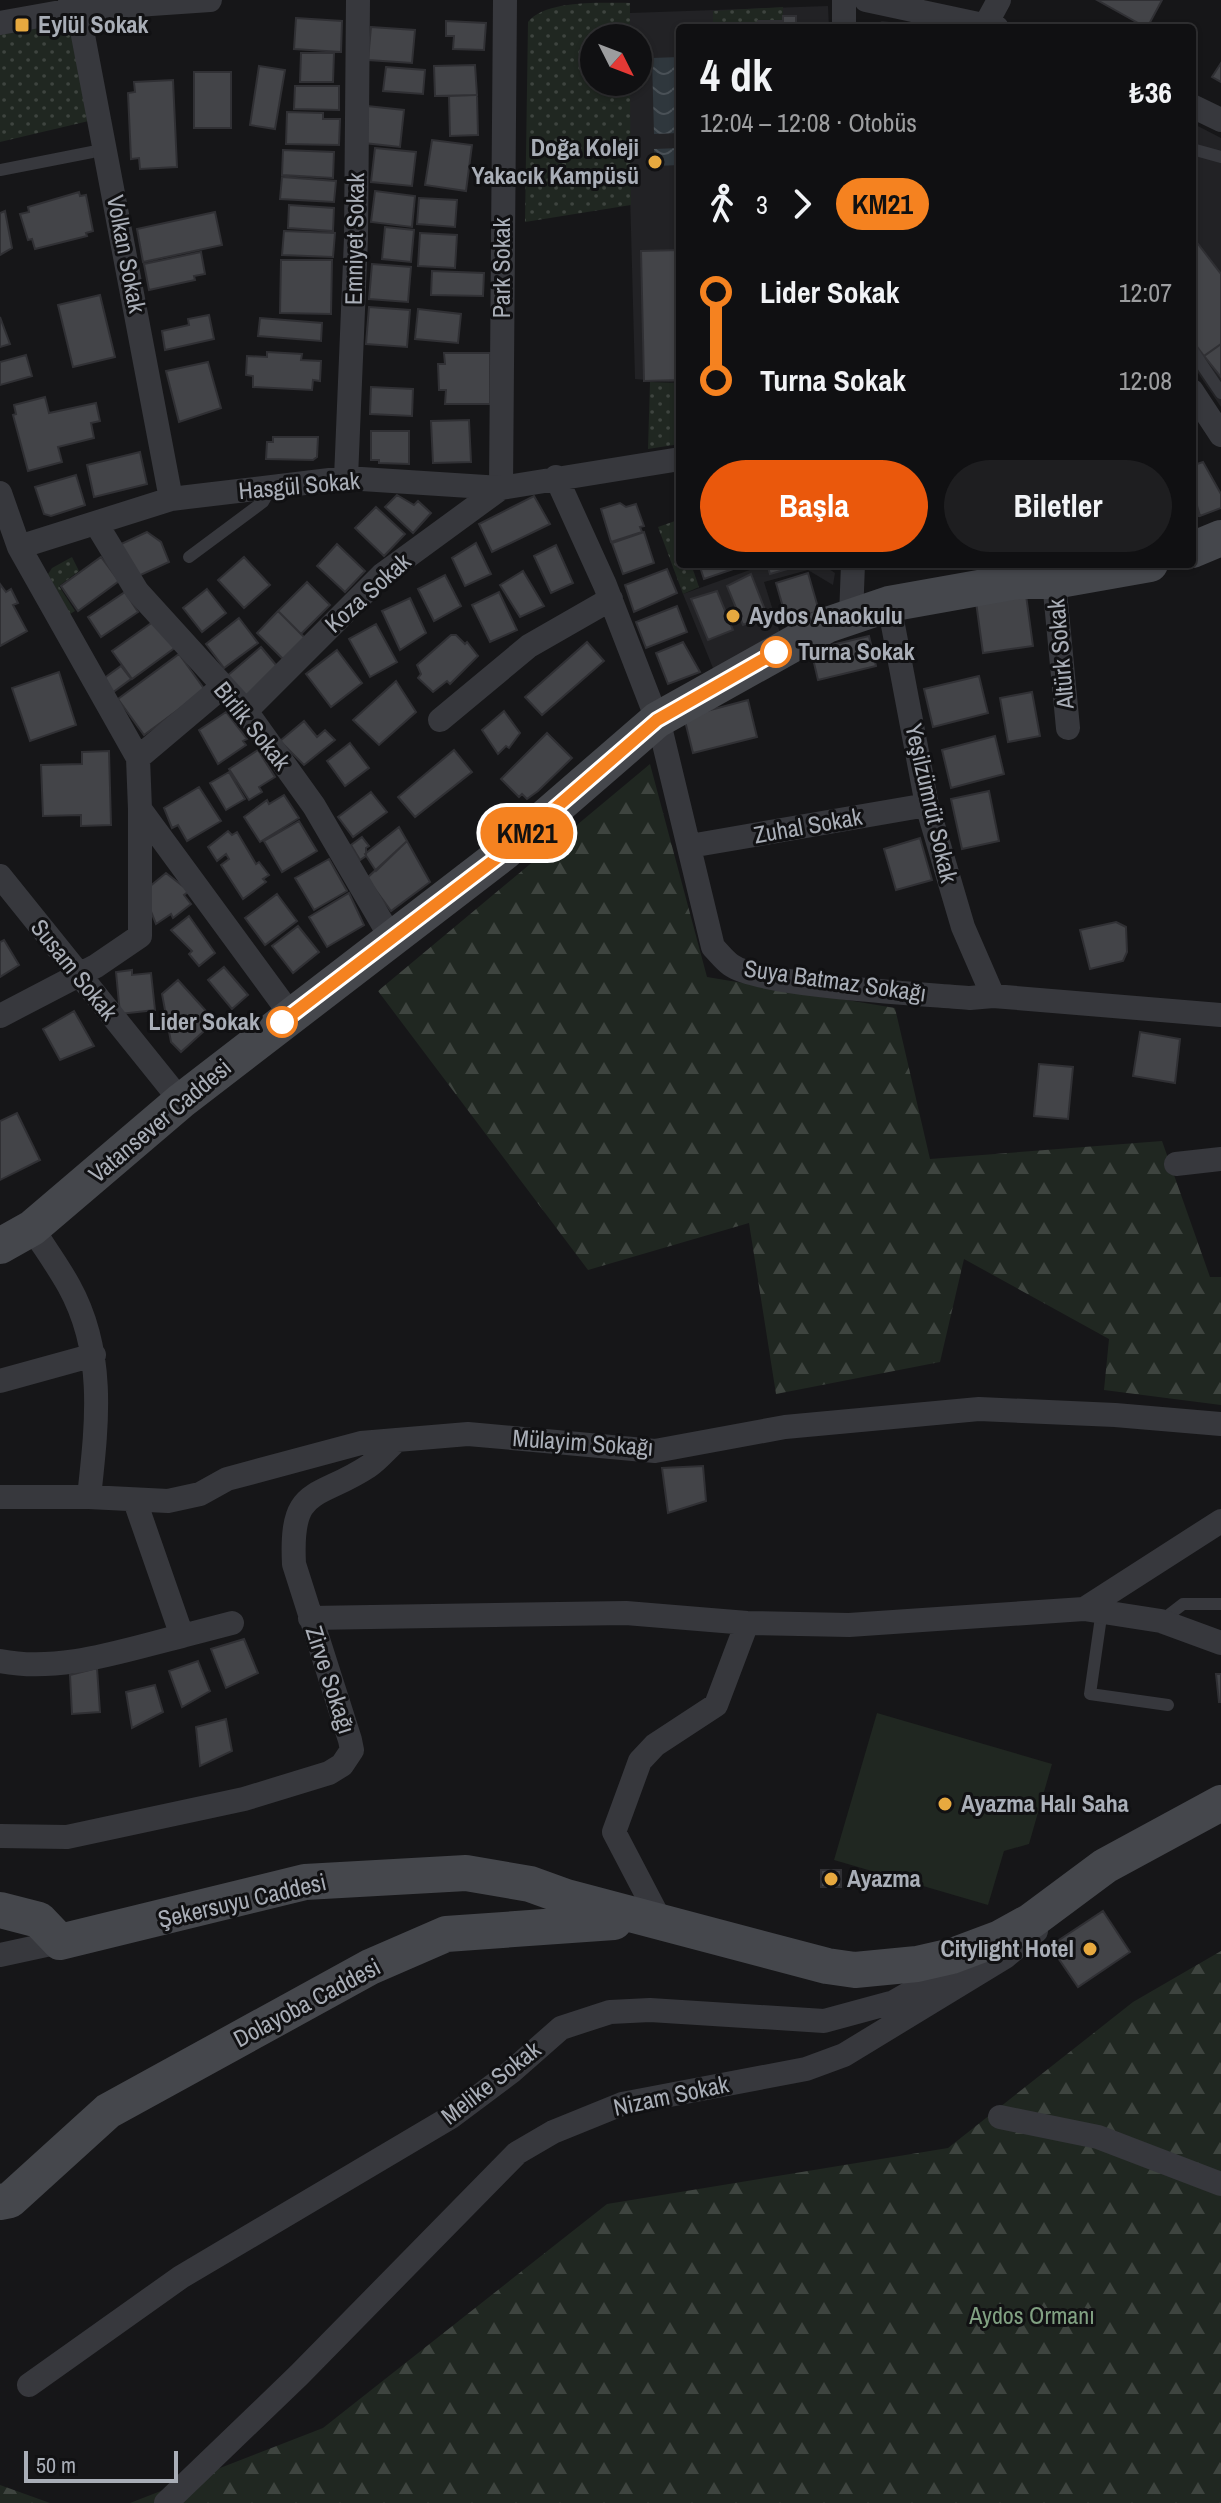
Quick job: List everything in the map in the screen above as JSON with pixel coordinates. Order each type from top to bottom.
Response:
[{"type":"street","points":[[0,23],[74,5],[210,0]]},
{"type":"street","name":"Emniyet Sokak","points":[[346,478],[356,238],[358,0]]},
{"type":"street","name":"Park Sokak","points":[[501,488],[505,0]]},
{"type":"street","points":[[844,0],[844,24]]},
{"type":"street","points":[[866,0],[982,24]]},
{"type":"street","points":[[993,24],[999,0]]},
{"type":"street","name":"Volkan Sokak","points":[[74,5],[171,499]]},
{"type":"street","points":[[1196,108],[1221,120]]},
{"type":"street","points":[[1196,397],[1221,435]]},
{"type":"street","name":"Hasgül Sokak","points":[[19,547],[97,525],[171,499],[346,478],[501,488],[676,460]]},
{"type":"street","name":"Suya Batmaz Sokağı","points":[[556,477],[611,599],[657,720],[713,947],[732,966],[757,974],[816,983],[970,998],[993,996],[1221,1015]]},
{"type":"street","name":"Koza Sokak","points":[[246,711],[382,575],[501,488]]},
{"type":"street","points":[[0,493],[19,547],[138,758],[140,809],[140,936],[0,1016]]},
{"type":"street","name":"Birlik Sokak","points":[[97,525],[137,591],[246,711],[314,806],[391,938]]},
{"type":"street","points":[[1196,548],[1221,538]]},
{"type":"street","points":[[851,616],[853,568]]},
{"type":"street","name":"Vatansever Caddesi","points":[[0,1246],[32,1228],[181,1101],[506,851],[657,720],[760,660],[851,616],[1018,572],[1054,581],[1127,568]]},
{"type":"street","name":"Altürk Sokak","points":[[1054,581],[1068,728]]},
{"type":"street","points":[[440,720],[529,646],[611,599]]},
{"type":"street","name":"Yeşilzümrüt Sokak","points":[[889,604],[927,805],[963,927],[993,996]]},
{"type":"street","points":[[138,758],[222,687]]},
{"type":"street","name":"Zuhal Sokak","points":[[690,846],[927,805]]},
{"type":"street","points":[[140,809],[291,1015]]},
{"type":"street","name":"Susam Sokak","points":[[0,876],[76,975],[181,1101]]},
{"type":"street","points":[[1176,1164],[1221,1159]]},
{"type":"street","points":[[32,1228],[70,1288],[94,1355],[99,1394],[89,1497]]},
{"type":"street","points":[[0,1381],[94,1355]]},
{"type":"street","name":"Mülayim Sokağı","points":[[0,1497],[168,1501],[200,1494],[240,1476],[361,1443],[468,1434],[655,1451],[785,1427],[944,1415],[979,1409],[1115,1415],[1221,1424]]},
{"type":"street","name":"Zirve Sokağı","points":[[0,1836],[67,1837],[244,1799],[329,1773],[342,1765],[352,1750],[350,1740],[294,1564],[292,1536],[297,1514],[311,1494],[369,1465],[397,1440]]},
{"type":"street","points":[[135,1501],[182,1636]]},
{"type":"street","points":[[1093,1610],[1221,1521]]},
{"type":"street","points":[[310,1618],[626,1613],[747,1623],[849,1625],[1093,1610],[1161,1621],[1221,1643]]},
{"type":"street","points":[[0,1661],[21,1665],[91,1658],[232,1623]]},
{"type":"street","points":[[660,1920],[614,1832],[640,1761],[655,1745],[716,1705],[747,1623]]},
{"type":"street","name":"Şekersuyu Caddesi","points":[[60,1942],[305,1882],[466,1873],[530,1884],[566,1897],[827,1966],[855,1970],[917,1964],[1000,1938],[1031,1921],[1105,1866],[1221,1803]]},
{"type":"street","name":"Nizam Sokak","points":[[166,2503],[299,2375],[517,2153],[553,2132],[622,2104],[806,2069],[844,2055],[1005,1957],[1027,1941],[1079,1885]]},
{"type":"street","points":[[0,1910],[39,1920],[60,1942]]},
{"type":"street","name":"Dolayoba Caddesi","points":[[0,2202],[10,2200],[108,2111],[370,1967],[446,1934],[560,1923],[660,1920]]},
{"type":"street","name":"Melike Sokak","points":[[29,2385],[181,2277],[451,2117],[511,2072],[561,2028],[610,2012],[650,2010],[700,2010],[796,2022],[853,2016],[925,1987],[1000,1938]]},
{"type":"street","points":[[0,1955],[60,1942]]},
{"type":"street","points":[[1000,2117],[1098,2137],[1221,2184]]},
{"type":"lane","points":[[1196,150],[1221,157]]},
{"type":"lane","points":[[0,170],[92,152]]},
{"type":"lane","points":[[1196,356],[1221,393]]},
{"type":"lane","points":[[189,557],[263,502],[271,487]]},
{"type":"lane","points":[[1161,1621],[1183,1604],[1221,1604]]},
{"type":"lane","points":[[1093,1610],[1090,1694],[1168,1705]]},
{"type":"shaded area","name":"Doğa Koleji Yakacık Kampüsü","points":[[828,6],[829,24],[676,24],[676,383],[635,379],[629,96],[652,96],[652,24],[630,24],[630,13]]},
{"type":"shaded area","points":[[882,21],[906,24],[876,24]]},
{"type":"shaded area","points":[[1196,125],[1221,138],[1221,407],[1196,370]]},
{"type":"shaded area","name":"Aydos Anaokulu","points":[[755,568],[828,568],[835,573],[833,585],[808,570],[764,582],[781,636],[715,673],[683,594]]},
{"type":"green space","points":[[589,3],[630,3],[630,24],[580,24],[580,96],[630,96],[631,205],[525,222],[528,22],[547,10]]},
{"type":"green space","points":[[783,7],[783,21],[713,24],[713,11]]},
{"type":"green space","points":[[68,20],[93,120],[0,142],[0,32]]},
{"type":"green space","points":[[650,382],[676,383],[676,445],[648,449]]},
{"type":"green space","points":[[675,521],[676,568],[692,568],[699,587],[683,594],[658,527]]},
{"type":"green space","points":[[72,557],[79,571],[59,586],[75,611],[70,614],[48,574],[52,568]]},
{"type":"green space","points":[[650,764],[707,977],[895,1008],[930,1159],[1162,1141],[1210,1277],[1221,1277],[1221,1405],[1104,1390],[1109,1339],[964,1259],[940,1362],[776,1394],[749,1223],[588,1270],[378,991]]},
{"type":"green space","name":"Ayazma Halı Saha","points":[[877,1713],[1052,1764],[1029,1844],[1004,1851],[988,1905],[834,1860]]},
{"type":"green space","name":"Aydos Ormanı","points":[[1221,1951],[1221,2503],[130,2503],[323,2428],[607,2204],[948,2148],[1133,2002]]},
{"type":"green space","points":[[0,2485],[50,2503],[0,2503]]},
{"type":"water","points":[[676,57],[676,133],[654,134],[652,58]]},
{"type":"water","points":[[676,148],[676,165],[655,166],[654,149]]},
{"type":"building","points":[[1097,0],[1162,0],[1149,24],[1140,24]]},
{"type":"building","points":[[783,16],[796,16],[796,24],[758,24],[758,21],[783,21]]},
{"type":"building","points":[[296,18],[342,21],[341,52],[294,49]]},
{"type":"building","points":[[446,21],[486,23],[484,50],[453,49],[454,36],[446,36]]},
{"type":"building","points":[[371,27],[415,30],[412,63],[368,60]]},
{"type":"building","points":[[301,53],[334,53],[333,82],[300,82]]},
{"type":"building","points":[[1221,63],[1221,82],[1212,77]]},
{"type":"building","points":[[475,65],[477,95],[435,96],[434,66]]},
{"type":"building","points":[[259,66],[285,70],[275,129],[250,125]]},
{"type":"building","points":[[386,67],[425,70],[423,94],[383,91]]},
{"type":"building","points":[[194,72],[231,72],[231,128],[194,128]]},
{"type":"building","points":[[173,80],[177,167],[140,169],[139,158],[131,159],[128,93],[135,92],[134,82]]},
{"type":"building","points":[[295,86],[339,86],[339,110],[294,109]]},
{"type":"building","points":[[477,95],[478,135],[450,136],[449,96]]},
{"type":"building","points":[[367,106],[404,110],[400,147],[364,143]]},
{"type":"building","points":[[287,112],[323,113],[323,119],[340,119],[339,145],[286,144]]},
{"type":"building","points":[[432,140],[472,145],[466,191],[425,185]]},
{"type":"building","points":[[375,148],[416,152],[412,186],[371,182]]},
{"type":"building","points":[[283,150],[334,152],[333,178],[282,175]]},
{"type":"building","points":[[282,177],[336,181],[334,202],[280,199]]},
{"type":"building","points":[[375,191],[415,196],[412,227],[371,222]]},
{"type":"building","points":[[79,192],[80,196],[86,195],[93,231],[86,233],[87,236],[35,249],[32,239],[28,240],[20,214],[29,212],[28,207]]},
{"type":"building","points":[[419,198],[457,200],[455,227],[417,224]]},
{"type":"building","points":[[289,205],[334,208],[333,231],[288,228]]},
{"type":"building","points":[[5,211],[12,248],[0,255],[0,213]]},
{"type":"building","points":[[215,212],[222,245],[143,262],[137,229]]},
{"type":"building","points":[[385,227],[414,230],[411,262],[382,259]]},
{"type":"building","points":[[284,231],[335,233],[333,257],[282,255]]},
{"type":"building","points":[[420,233],[457,235],[455,268],[418,266]]},
{"type":"building","points":[[1196,241],[1221,274],[1221,344],[1204,356],[1196,345]]},
{"type":"building","points":[[676,250],[676,380],[644,381],[641,251]]},
{"type":"building","points":[[201,252],[205,274],[194,276],[195,280],[149,290],[144,264]]},
{"type":"building","points":[[281,260],[332,260],[331,314],[280,313]]},
{"type":"building","points":[[372,264],[411,267],[408,302],[369,299]]},
{"type":"building","points":[[432,271],[484,273],[483,296],[431,295]]},
{"type":"building","points":[[100,295],[115,357],[73,367],[58,305]]},
{"type":"building","points":[[369,307],[410,310],[407,347],[366,344]]},
{"type":"building","points":[[418,309],[461,314],[458,343],[415,339]]},
{"type":"building","points":[[209,315],[214,339],[165,350],[162,331],[189,325],[188,319]]},
{"type":"building","points":[[0,317],[10,344],[0,347]]},
{"type":"building","points":[[260,318],[322,323],[321,341],[258,336]]},
{"type":"building","points":[[1221,344],[1221,377],[1204,356]]},
{"type":"building","points":[[267,352],[302,354],[301,360],[321,361],[320,381],[313,380],[312,390],[253,387],[253,376],[246,375],[247,356],[267,357]]},
{"type":"building","points":[[444,353],[490,353],[490,404],[445,404],[446,390],[439,390],[438,364],[445,364]]},
{"type":"building","points":[[26,355],[32,376],[0,385],[0,362]]},
{"type":"building","points":[[208,362],[221,408],[179,422],[166,371]]},
{"type":"building","points":[[371,387],[413,389],[412,416],[370,414]]},
{"type":"building","points":[[45,397],[49,413],[96,403],[100,421],[91,423],[94,438],[58,447],[62,462],[28,471],[13,415],[16,414],[14,405]]},
{"type":"building","points":[[469,420],[471,462],[433,463],[431,421]]},
{"type":"building","points":[[371,431],[409,431],[409,464],[371,460]]},
{"type":"building","points":[[273,437],[318,437],[317,457],[313,460],[266,459],[267,442],[273,442]]},
{"type":"building","points":[[140,452],[147,484],[94,497],[87,465]]},
{"type":"building","points":[[1203,462],[1221,494],[1221,508],[1200,516],[1196,502],[1196,464]]},
{"type":"building","points":[[76,475],[85,505],[51,516],[44,514],[35,487]]},
{"type":"building","points":[[397,495],[414,505],[418,501],[431,513],[413,533],[385,507]]},
{"type":"building","points":[[534,496],[550,524],[492,552],[479,524]]},
{"type":"building","points":[[620,503],[626,507],[636,504],[644,526],[640,527],[642,532],[611,542],[601,509]]},
{"type":"building","points":[[376,507],[405,534],[384,556],[355,528]]},
{"type":"building","points":[[147,532],[161,542],[169,562],[134,578],[119,545]]},
{"type":"building","points":[[644,532],[654,563],[623,574],[612,543]]},
{"type":"building","points":[[476,543],[491,574],[465,586],[452,558]]},
{"type":"building","points":[[337,544],[365,571],[345,592],[317,566]]},
{"type":"building","points":[[556,545],[573,583],[551,593],[534,556]]},
{"type":"building","points":[[101,557],[119,581],[78,611],[61,586]]},
{"type":"building","points":[[244,557],[270,585],[244,608],[218,580]]},
{"type":"building","points":[[700,568],[736,568],[704,579]]},
{"type":"building","points":[[768,568],[791,568],[770,574]]},
{"type":"building","points":[[667,569],[677,593],[634,612],[625,585]]},
{"type":"building","points":[[523,571],[544,606],[520,617],[500,585]]},
{"type":"building","points":[[808,573],[819,611],[787,621],[776,583]]},
{"type":"building","points":[[751,574],[767,615],[743,625],[727,586]]},
{"type":"building","points":[[445,575],[461,606],[434,621],[418,589]]},
{"type":"building","points":[[307,582],[330,605],[301,634],[278,611]]},
{"type":"building","points":[[0,584],[6,592],[11,589],[18,603],[13,605],[27,631],[0,646]]},
{"type":"building","points":[[207,589],[226,613],[202,632],[183,608]]},
{"type":"building","points":[[717,591],[733,630],[708,640],[691,599]]},
{"type":"building","points":[[125,592],[138,612],[101,637],[88,617]]},
{"type":"building","points":[[499,592],[517,630],[490,642],[472,605]]},
{"type":"building","points":[[1026,595],[1033,646],[983,653],[976,602]]},
{"type":"building","points":[[410,598],[426,633],[400,650],[382,611]]},
{"type":"building","points":[[677,606],[687,632],[646,648],[636,622]]},
{"type":"building","points":[[278,611],[305,638],[283,659],[257,633]]},
{"type":"building","points":[[239,618],[258,643],[224,668],[206,644]]},
{"type":"building","points":[[157,619],[176,647],[132,679],[112,651]]},
{"type":"building","points":[[376,624],[397,662],[370,677],[349,639]]},
{"type":"building","points":[[451,635],[456,635],[465,644],[467,642],[478,656],[450,684],[447,681],[433,692],[418,678],[421,674],[417,665]]},
{"type":"building","points":[[869,636],[876,666],[818,680],[811,650]]},
{"type":"building","points":[[587,642],[604,661],[542,715],[525,697]]},
{"type":"building","points":[[683,642],[700,672],[668,684],[656,653]]},
{"type":"building","points":[[261,647],[281,671],[247,700],[227,676]]},
{"type":"building","points":[[337,650],[362,683],[331,707],[306,674]]},
{"type":"building","points":[[179,654],[205,690],[144,735],[118,699]]},
{"type":"building","points":[[121,666],[131,679],[112,693],[103,679]]},
{"type":"building","points":[[59,672],[76,725],[30,741],[12,688]]},
{"type":"building","points":[[979,676],[988,713],[933,727],[924,689]]},
{"type":"building","points":[[396,681],[416,712],[379,745],[353,720]]},
{"type":"building","points":[[1032,692],[1040,736],[1008,742],[1000,698]]},
{"type":"building","points":[[748,700],[757,737],[693,753],[684,717]]},
{"type":"building","points":[[504,711],[520,733],[509,748],[506,746],[498,754],[482,730]]},
{"type":"building","points":[[226,712],[247,739],[243,741],[246,745],[218,764],[199,730]]},
{"type":"building","points":[[304,721],[317,737],[325,730],[335,740],[304,765],[280,741]]},
{"type":"building","points":[[547,733],[572,758],[538,791],[527,799],[522,794],[519,797],[501,779]]},
{"type":"building","points":[[995,736],[1004,774],[951,788],[942,750]]},
{"type":"building","points":[[350,743],[369,768],[345,786],[327,761]]},
{"type":"building","points":[[258,750],[275,777],[259,787],[262,792],[249,800],[229,769]]},
{"type":"building","points":[[454,750],[472,772],[415,817],[398,797]]},
{"type":"building","points":[[109,751],[111,825],[81,826],[81,815],[43,816],[41,765],[82,764],[82,752]]},
{"type":"building","points":[[229,772],[245,799],[226,810],[210,783]]},
{"type":"building","points":[[199,787],[221,821],[187,841],[178,825],[172,828],[164,808]]},
{"type":"building","points":[[989,791],[999,841],[962,849],[951,799]]},
{"type":"building","points":[[371,792],[387,812],[353,837],[338,817]]},
{"type":"building","points":[[284,795],[299,818],[260,842],[244,817],[267,800],[269,804]]},
{"type":"building","points":[[299,821],[317,851],[282,872],[264,841]]},
{"type":"building","points":[[399,827],[407,841],[376,871],[365,854]]},
{"type":"building","points":[[228,831],[232,835],[237,832],[256,864],[259,862],[269,875],[263,879],[266,882],[243,899],[221,865],[229,859],[226,854],[217,861],[208,847]]},
{"type":"building","points":[[362,837],[369,846],[366,856],[360,860],[351,845]]},
{"type":"building","points":[[920,838],[932,880],[896,890],[884,849]]},
{"type":"building","points":[[407,841],[430,882],[391,911],[367,878]]},
{"type":"building","points":[[329,859],[347,891],[314,910],[295,878]]},
{"type":"building","points":[[166,873],[189,891],[184,895],[191,904],[173,918],[171,914],[156,924],[143,892]]},
{"type":"building","points":[[349,893],[364,925],[327,947],[309,917]]},
{"type":"building","points":[[277,894],[297,921],[265,945],[245,918]]},
{"type":"building","points":[[189,916],[215,953],[199,966],[189,954],[192,951],[171,930]]},
{"type":"building","points":[[1116,922],[1126,927],[1127,952],[1123,961],[1090,969],[1080,930]]},
{"type":"building","points":[[298,926],[319,952],[293,973],[272,946]]},
{"type":"building","points":[[4,940],[19,965],[0,977],[0,942]]},
{"type":"building","points":[[224,967],[248,995],[232,1009],[208,980]]},
{"type":"building","points":[[132,970],[132,975],[151,973],[155,1010],[120,1014],[116,972]]},
{"type":"building","points":[[178,980],[215,1021],[181,1052],[171,1042],[162,994]]},
{"type":"building","points":[[74,1011],[94,1046],[60,1060],[43,1029]]},
{"type":"building","points":[[1140,1032],[1180,1039],[1175,1083],[1133,1076]]},
{"type":"building","points":[[1039,1064],[1073,1067],[1068,1119],[1034,1116]]},
{"type":"building","points":[[17,1113],[40,1160],[0,1180],[0,1121]]},
{"type":"building","points":[[703,1466],[706,1501],[668,1513],[662,1468]]},
{"type":"building","points":[[244,1639],[258,1673],[226,1688],[211,1649]]},
{"type":"building","points":[[198,1661],[210,1691],[182,1707],[169,1671]]},
{"type":"building","points":[[97,1668],[100,1712],[72,1714],[70,1675]]},
{"type":"building","points":[[1216,1674],[1221,1674],[1221,1702],[1219,1702]]},
{"type":"building","points":[[155,1685],[163,1712],[132,1728],[126,1692]]},
{"type":"building","points":[[226,1719],[232,1751],[200,1766],[196,1727]]},
{"type":"building","name":"Ayazma","points":[[821,1870],[841,1870],[841,1887],[821,1887]]},
{"type":"building","name":"Citylight Hotel","points":[[1103,1911],[1130,1952],[1078,1987],[1050,1946]]},
{"type":"bus line","name":"KM21","points":[[282,1022],[506,851],[657,720],[776,652]]},
{"type":"place","name":"Eylül Sokak","points":[[22,25]]},
{"type":"place","name":"Doğa Koleji Yakacık Kampüsü","points":[[655,162]]},
{"type":"place","name":"Aydos Anaokulu","points":[[733,616]]},
{"type":"place","name":"Turna Sokak","points":[[776,652]]},
{"type":"place","name":"Lider Sokak","points":[[282,1022]]},
{"type":"place","name":"Ayazma Halı Saha","points":[[945,1804]]},
{"type":"place","name":"Ayazma","points":[[831,1879]]},
{"type":"place","name":"Citylight Hotel","points":[[1090,1949]]}]
